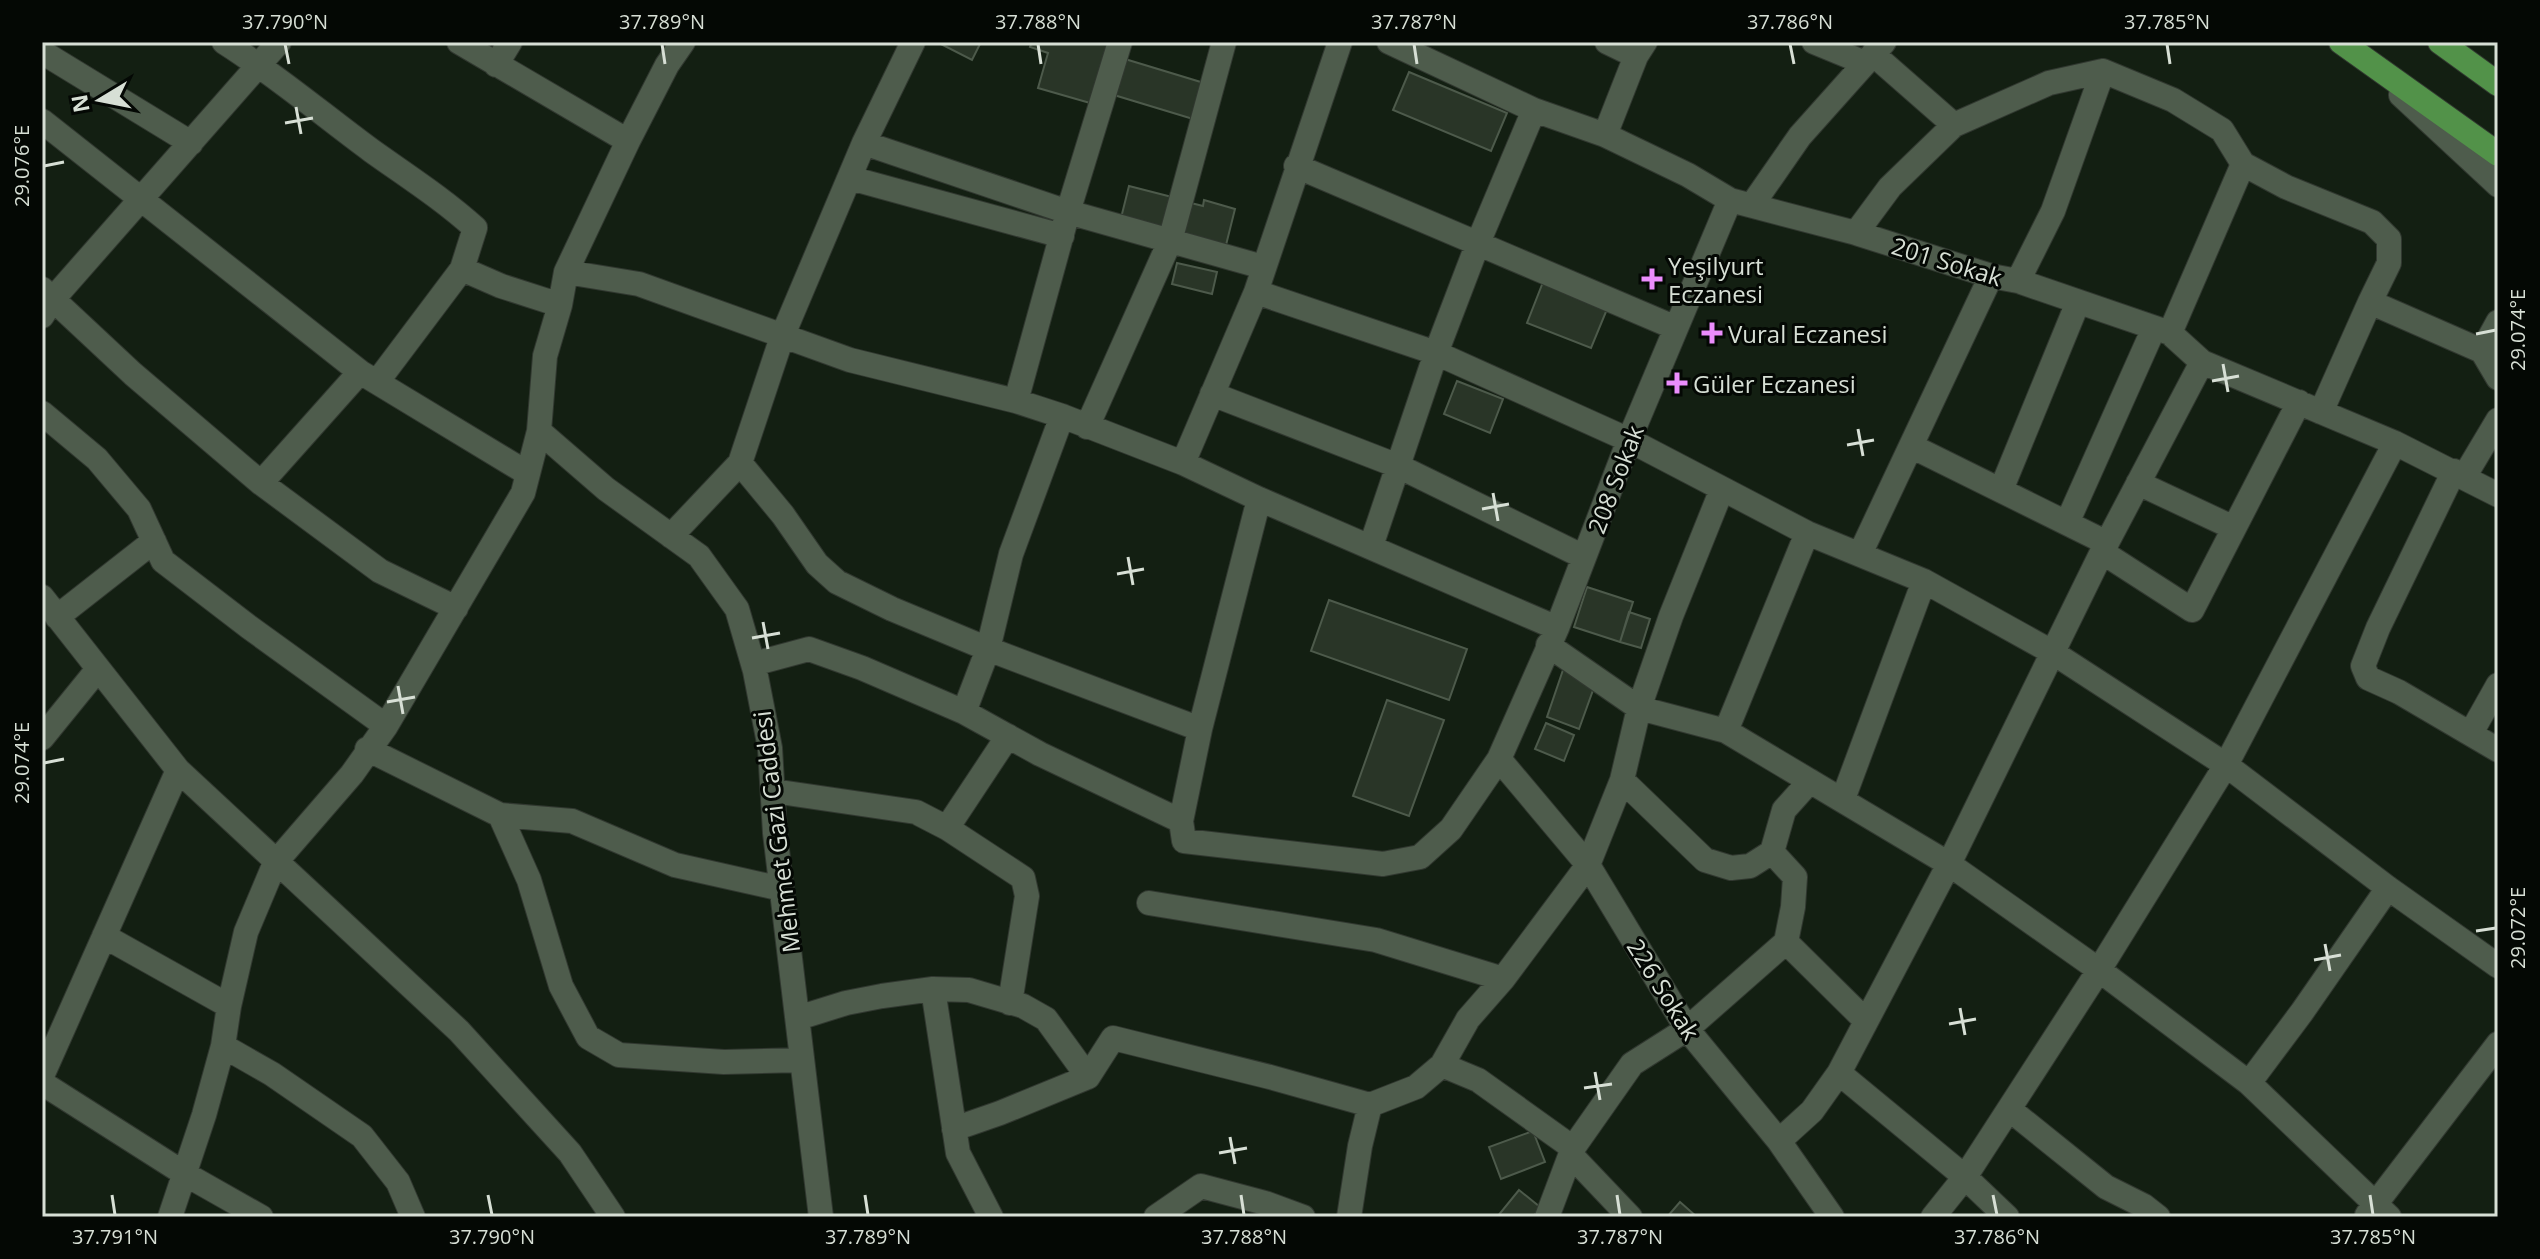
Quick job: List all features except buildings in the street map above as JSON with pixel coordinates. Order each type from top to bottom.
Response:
[{"type":"main road","points":[[2440,42],[2498,84]]},
{"type":"main road","points":[[2348,47],[2498,154]]},
{"type":"street","points":[[224,42],[440,197],[475,228],[462,269],[368,377],[261,483]]},
{"type":"street","points":[[279,42],[142,198],[46,301],[261,483],[380,571],[456,608]]},
{"type":"street","points":[[459,42],[628,141]]},
{"type":"street","points":[[496,65],[510,42]]},
{"type":"street","points":[[170,1217],[223,1046],[246,932],[275,863],[352,774],[386,726],[523,493],[539,431],[545,356],[566,272],[628,141],[667,65],[683,42]]},
{"type":"street","points":[[671,536],[740,463],[782,337],[864,143],[913,42]]},
{"type":"street","points":[[1016,401],[1068,212],[1120,42]]},
{"type":"street","points":[[1087,427],[1170,241],[1224,42]]},
{"type":"street","points":[[1183,463],[1256,292],[1340,42]]},
{"type":"street","name":"201 Sokak","points":[[1389,42],[1534,110],[1605,135],[1741,202],[1856,233],[1991,276],[2018,281],[2162,330],[2202,362],[2395,443],[2498,495]]},
{"type":"street","points":[[1605,135],[1641,49],[1607,42]]},
{"type":"street","points":[[1814,42],[1874,53],[1954,125]]},
{"type":"street","points":[[2348,47],[2498,185]]},
{"type":"street","points":[[42,52],[191,143]]},
{"type":"street","name":"208 Sokak","points":[[1181,821],[1184,841],[1383,864],[1420,857],[1451,829],[1499,759],[1676,328],[1741,202],[1874,53]]},
{"type":"street","points":[[2018,281],[2053,211],[2103,71]]},
{"type":"street","points":[[1856,233],[1890,187],[1954,125],[2049,83],[2103,71],[2173,100],[2222,130],[2243,164],[2286,187],[2372,222],[2389,239],[2389,263],[2370,302],[2310,407],[2234,528],[2192,610],[2067,523],[1911,446]]},
{"type":"street","points":[[1371,546],[1436,353],[1534,110]]},
{"type":"street","points":[[42,121],[368,377],[527,473]]},
{"type":"street","points":[[864,143],[1068,212],[1263,267]]},
{"type":"street","points":[[2067,523],[2243,164]]},
{"type":"street","points":[[1296,166],[1676,328]]},
{"type":"street","points":[[850,178],[1062,236]]},
{"type":"street","points":[[462,269],[501,286],[560,305]]},
{"type":"street","points":[[566,272],[639,284],[850,360],[1016,401],[1062,416],[1183,463],[1371,546],[1552,636],[1639,708],[1726,731],[1949,864],[2099,970],[2249,1083],[2377,1213],[2498,1044]]},
{"type":"street","points":[[1860,554],[1991,276]]},
{"type":"street","points":[[1256,292],[1436,353],[1629,440],[1807,533],[1924,581],[2052,652],[2226,765],[2388,888],[2498,966]]},
{"type":"street","points":[[2001,490],[2078,302]]},
{"type":"street","points":[[2370,302],[2482,351],[2498,378]]},
{"type":"street","points":[[2482,351],[2498,322]]},
{"type":"street","points":[[1779,1141],[1812,1111],[1839,1073],[1949,864],[2104,548],[2202,362]]},
{"type":"street","points":[[1212,394],[1398,466],[1584,557]]},
{"type":"street","points":[[42,413],[97,459],[139,509],[163,561],[386,726]]},
{"type":"street","points":[[964,712],[988,649],[1011,554],[1062,416]]},
{"type":"street","points":[[2498,420],[2459,474],[2378,628],[2363,666],[2368,678],[2399,692],[2498,750]]},
{"type":"street","name":"Mehmet Gazi Caddesi","points":[[539,431],[606,489],[699,556],[737,609],[753,664],[770,748],[782,889],[821,1217]]},
{"type":"street","points":[[1933,1217],[1965,1177],[2099,970],[2226,765],[2395,443]]},
{"type":"street","points":[[740,463],[783,515],[817,564],[837,582],[988,649],[1200,729]]},
{"type":"street","points":[[2138,483],[2234,528]]},
{"type":"street","points":[[954,1129],[1088,1077],[1113,1038],[1370,1105],[1416,1087],[1442,1065],[1468,1019],[1503,979],[1588,865],[1622,780],[1639,708],[1671,616],[1722,489]]},
{"type":"street","points":[[753,664],[809,649],[862,668],[964,712],[1181,821],[1200,729],[1259,499]]},
{"type":"street","points":[[1726,731],[1807,533]]},
{"type":"street","points":[[57,617],[154,541]]},
{"type":"street","points":[[1843,799],[1924,581]]},
{"type":"street","points":[[42,597],[178,770],[459,1031],[570,1153],[613,1217]]},
{"type":"street","points":[[42,738],[98,669]]},
{"type":"street","points":[[2471,733],[2498,685]]},
{"type":"street","points":[[947,828],[1008,736]]},
{"type":"street","points":[[367,749],[500,815],[572,821],[675,865],[782,889]]},
{"type":"street","name":"226 Sokak","points":[[1499,759],[1588,865],[1687,1029],[1779,1141],[1832,1217]]},
{"type":"street","points":[[42,1076],[178,770]]},
{"type":"street","points":[[1622,780],[1705,860],[1731,868],[1750,866],[1772,852],[1784,810],[1810,781]]},
{"type":"street","points":[[773,791],[916,812],[947,828],[1023,878],[1027,896],[1010,1003]]},
{"type":"street","points":[[500,815],[529,880],[561,986],[588,1037],[619,1055],[644,1058],[724,1062],[802,1060]]},
{"type":"street","points":[[1547,1217],[1572,1151],[1632,1064],[1687,1029],[1786,942],[1795,877],[1772,852]]},
{"type":"street","points":[[2249,1083],[2388,888]]},
{"type":"street","points":[[1149,903],[1376,940],[1503,979]]},
{"type":"street","points":[[104,936],[229,1006]]},
{"type":"street","points":[[1786,942],[1866,1021]]},
{"type":"street","points":[[933,989],[958,1153],[991,1217]]},
{"type":"street","points":[[798,1018],[846,1003],[933,989],[969,990],[1046,1019],[1088,1077]]},
{"type":"street","points":[[223,1046],[272,1074],[362,1136],[398,1182],[413,1217]]},
{"type":"street","points":[[1442,1065],[1478,1080],[1572,1151],[1630,1217]]},
{"type":"street","points":[[1839,1073],[1965,1177],[2007,1217]]},
{"type":"street","points":[[42,1083],[185,1174],[261,1217]]},
{"type":"street","points":[[1349,1217],[1370,1105]]},
{"type":"street","points":[[2009,1109],[2106,1187],[2144,1206],[2158,1217]]},
{"type":"street","points":[[1156,1217],[1201,1186],[1303,1217]]},
{"type":"place","name":"Yeşilyurt Eczanesi","points":[[1652,279]]},
{"type":"place","name":"Vural Eczanesi","points":[[1712,333]]},
{"type":"place","name":"Güler Eczanesi","points":[[1677,383]]}]
